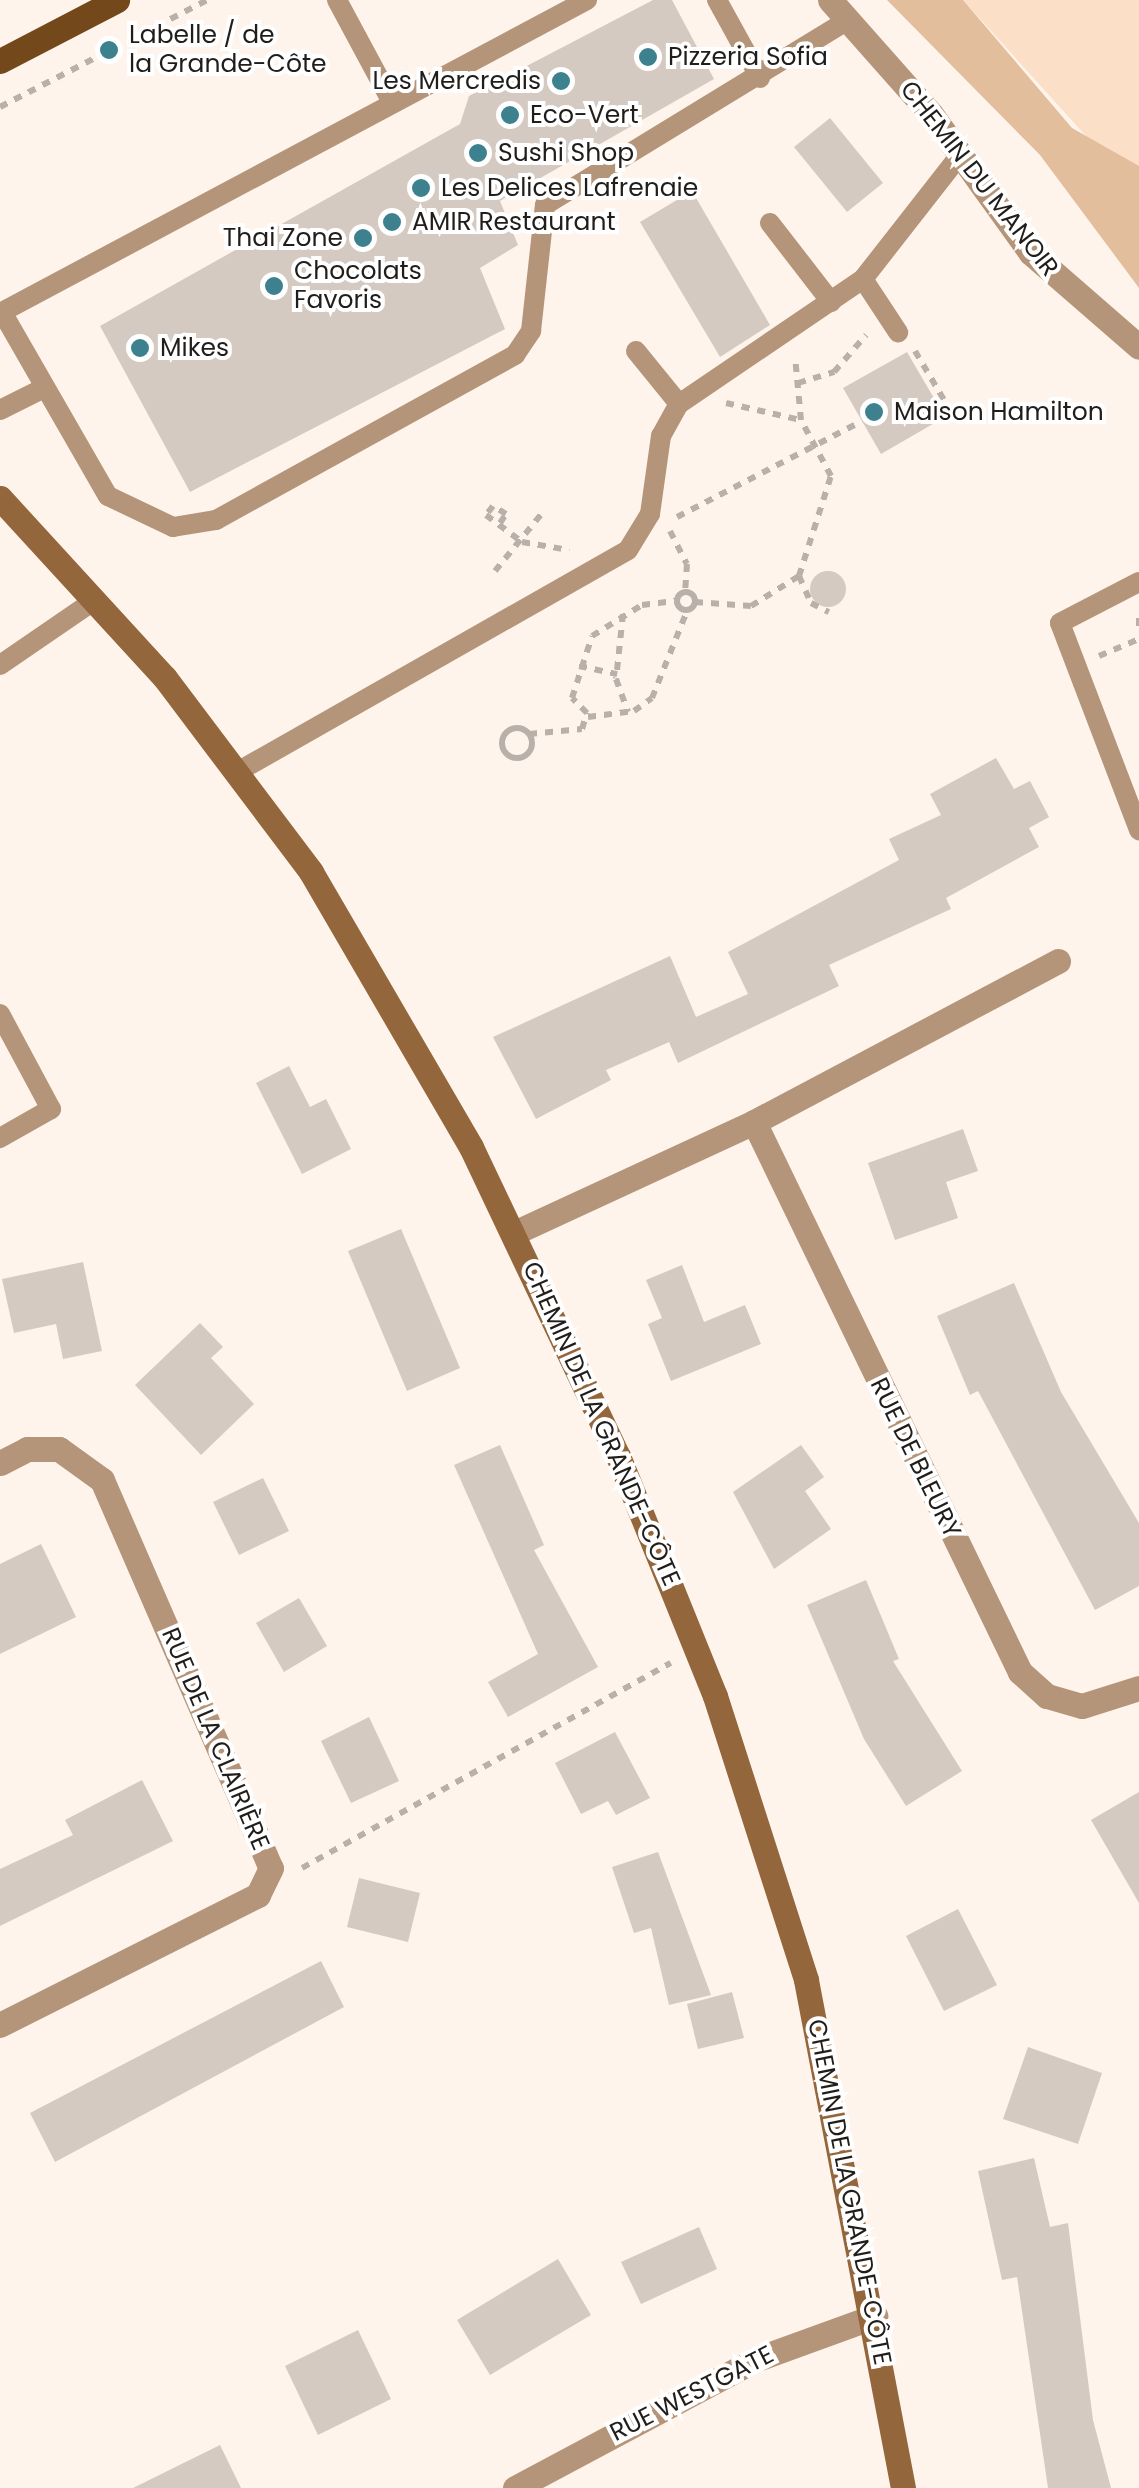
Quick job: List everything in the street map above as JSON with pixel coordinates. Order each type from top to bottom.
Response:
[{"type":"main road","points":[[0,61],[116,0]]},
{"type":"main road","name":"CHEMIN DE LA GRANDE-CÔTE","points":[[0,498],[95,600],[239,770],[384,987],[514,1233],[669,1571],[738,1764],[818,2024],[904,2488]]},
{"type":"street","name":"CHEMIN DU MANOIR","points":[[830,0],[960,154],[1031,253],[1139,347]]},
{"type":"street","points":[[514,1233],[754,1122],[1058,961]]},
{"type":"street","name":"RUE DE BLEURY","points":[[754,1122],[1020,1672],[1047,1696],[1082,1706],[1139,1688]]},
{"type":"street","name":"RUE DE LA CLAIRIÈRE","points":[[0,1463],[27,1449],[59,1449],[102,1480],[271,1868],[258,1895],[0,2026]]},
{"type":"street","name":"RUE WESTGATE","points":[[514,2488],[757,2359],[875,2316]]},
{"type":"lane","points":[[337,0],[392,102]]},
{"type":"lane","points":[[587,0],[2,312],[95,480],[126,510],[173,527],[216,520],[515,356],[532,331],[545,205],[847,22]]},
{"type":"lane","points":[[718,0],[760,78]]},
{"type":"lane","points":[[239,770],[628,550],[650,514],[661,436],[679,404],[864,279],[960,154]]},
{"type":"lane","points":[[770,223],[830,302]]},
{"type":"lane","points":[[864,279],[892,341]]},
{"type":"lane","points":[[636,351],[679,404]]},
{"type":"lane","points":[[0,410],[42,389]]},
{"type":"lane","points":[[1139,582],[1060,623],[1139,830]]},
{"type":"lane","points":[[0,664],[95,600]]},
{"type":"lane","points":[[0,1014],[51,1109],[0,1138]]},
{"type":"path","points":[[0,107],[207,0]]},
{"type":"path","points":[[798,382],[841,368],[860,338],[874,331],[892,341],[911,344],[947,405]]},
{"type":"path","points":[[685,592],[695,602],[751,606],[799,576],[830,490],[817,444],[801,420],[794,342]]},
{"type":"path","points":[[718,400],[801,420]]},
{"type":"path","points":[[588,717],[572,698],[592,636],[623,614],[676,601],[685,592],[687,564],[665,522],[862,420]]},
{"type":"path","points":[[495,570],[543,512]]},
{"type":"path","points":[[500,523],[522,542],[582,560]]},
{"type":"path","points":[[799,576],[811,604],[829,612]]},
{"type":"path","points":[[676,601],[687,611]]},
{"type":"path","points":[[529,734],[525,755],[504,751],[507,731],[576,734],[588,717],[629,713],[661,686],[687,611],[695,602]]},
{"type":"path","points":[[623,614],[616,674],[629,713]]},
{"type":"path","points":[[1086,662],[1139,639]]},
{"type":"path","points":[[580,666],[616,674]]},
{"type":"path","points":[[271,1868],[295,1872],[677,1660]]},
{"type":"shaded area","points":[[887,0],[963,0],[1072,128],[1139,166],[1139,288],[1040,155]]},
{"type":"shaded area","points":[[963,0],[1139,0],[1139,228],[1085,135]]},
{"type":"building","points":[[653,0],[672,0],[714,79],[500,201],[518,245],[480,268],[505,329],[190,492],[100,326],[460,124],[469,96]]},
{"type":"building","points":[[830,118],[883,183],[847,212],[794,147]]},
{"type":"building","points":[[692,191],[770,325],[720,357],[640,222]]},
{"type":"building","points":[[907,352],[945,417],[881,454],[843,388]]},
{"type":"building","points":[[828,571],[840,577],[846,589],[840,601],[828,607],[816,601],[810,589],[816,577]]},
{"type":"building","points":[[996,758],[1014,789],[1030,781],[1049,817],[1029,828],[1039,847],[946,898],[951,909],[829,965],[839,986],[678,1063],[669,1042],[606,1070],[611,1080],[536,1119],[493,1037],[670,956],[696,1017],[748,994],[728,952],[899,860],[889,839],[941,815],[930,794]]},
{"type":"building","points":[[289,1066],[310,1107],[326,1099],[351,1149],[302,1174],[256,1083]]},
{"type":"building","points":[[963,1129],[978,1171],[946,1182],[958,1218],[895,1240],[868,1163]]},
{"type":"building","points":[[401,1229],[460,1368],[407,1391],[348,1251]]},
{"type":"building","points":[[83,1262],[102,1351],[63,1359],[56,1324],[14,1333],[2,1279]]},
{"type":"building","points":[[682,1265],[704,1322],[745,1305],[761,1344],[671,1381],[648,1324],[662,1318],[646,1280]]},
{"type":"building","points":[[1014,1283],[1061,1392],[1139,1523],[1139,1586],[1095,1610],[978,1391],[970,1395],[937,1316]]},
{"type":"building","points":[[200,1323],[223,1347],[211,1358],[254,1404],[201,1455],[135,1385]]},
{"type":"building","points":[[500,1445],[544,1545],[534,1550],[598,1667],[508,1717],[488,1682],[538,1654],[454,1465]]},
{"type":"building","points":[[801,1445],[824,1477],[805,1491],[831,1529],[774,1569],[733,1492]]},
{"type":"building","points":[[263,1478],[289,1531],[239,1555],[213,1502]]},
{"type":"building","points":[[41,1544],[76,1617],[0,1654],[0,1564]]},
{"type":"building","points":[[866,1580],[899,1659],[893,1661],[962,1771],[906,1806],[864,1739],[807,1605]]},
{"type":"building","points":[[299,1598],[327,1646],[284,1672],[256,1623]]},
{"type":"building","points":[[369,1717],[399,1781],[351,1803],[321,1741]]},
{"type":"building","points":[[615,1732],[650,1798],[616,1815],[608,1801],[581,1814],[555,1763]]},
{"type":"building","points":[[142,1780],[173,1841],[0,1926],[0,1869],[73,1835],[65,1820]]},
{"type":"building","points":[[1139,1792],[1139,1903],[1091,1820]]},
{"type":"building","points":[[658,1852],[711,1995],[669,2005],[651,1928],[634,1933],[612,1867]]},
{"type":"building","points":[[359,1878],[420,1893],[408,1942],[347,1927]]},
{"type":"building","points":[[958,1909],[997,1985],[944,2011],[906,1936]]},
{"type":"building","points":[[321,1961],[344,2007],[55,2162],[30,2113]]},
{"type":"building","points":[[732,1992],[744,2038],[698,2049],[687,2004]]},
{"type":"building","points":[[1028,2047],[1102,2073],[1078,2144],[1003,2119]]},
{"type":"building","points":[[1034,2158],[1050,2227],[1068,2223],[1093,2420],[1111,2488],[1048,2488],[1017,2277],[1002,2280],[978,2171]]},
{"type":"building","points":[[699,2227],[717,2269],[641,2304],[621,2262]]},
{"type":"building","points":[[558,2259],[591,2315],[490,2375],[457,2320]]},
{"type":"building","points":[[358,2330],[391,2399],[318,2435],[285,2366]]},
{"type":"building","points":[[220,2445],[241,2488],[133,2488]]},
{"type":"place","name":"Labelle / de la Grande-Côte","points":[[109,50]]},
{"type":"place","name":"Pizzeria Sofia","points":[[648,57]]},
{"type":"place","name":"Les Mercredis","points":[[561,81]]},
{"type":"place","name":"Eco-Vert","points":[[510,115]]},
{"type":"place","name":"Sushi Shop","points":[[478,153]]},
{"type":"place","name":"Les Delices Lafrenaie","points":[[421,188]]},
{"type":"place","name":"AMIR Restaurant","points":[[392,222]]},
{"type":"place","name":"Thai Zone","points":[[363,238]]},
{"type":"place","name":"Chocolats Favoris","points":[[274,286]]},
{"type":"place","name":"Mikes","points":[[140,348]]},
{"type":"place","name":"Maison Hamilton","points":[[874,412]]}]
